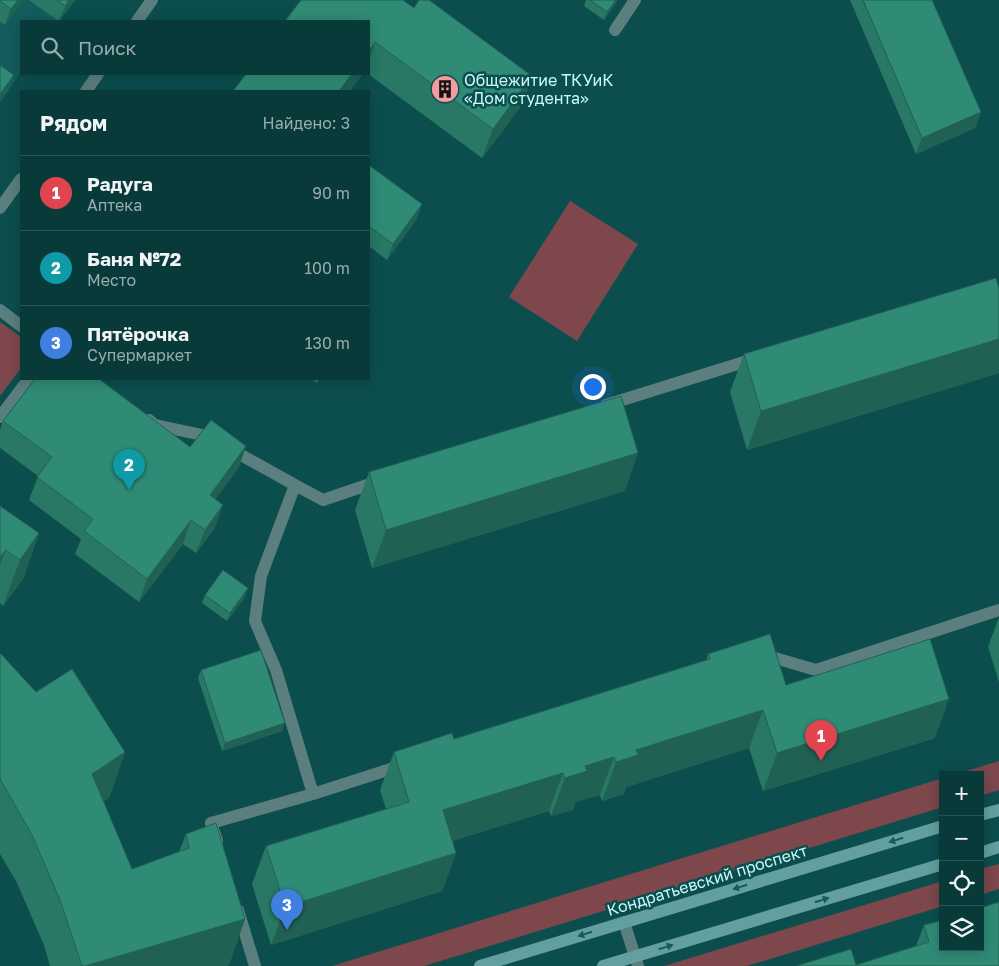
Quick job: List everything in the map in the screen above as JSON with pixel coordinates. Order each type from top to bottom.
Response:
[{"type":"main road","points":[[984,814],[999,810]]},
{"type":"main road","name":"Кондратьевский проспект","points":[[480,966],[939,827]]},
{"type":"main road","points":[[984,852],[999,847]]},
{"type":"main road","points":[[603,966],[636,961],[939,865]]},
{"type":"street","points":[[138,20],[152,0]]},
{"type":"street","points":[[615,30],[635,0]]},
{"type":"street","points":[[87,90],[97,75]]},
{"type":"street","points":[[0,208],[20,180]]},
{"type":"street","points":[[0,310],[20,325]]},
{"type":"street","points":[[590,410],[770,354]]},
{"type":"street","points":[[0,417],[28,380]]},
{"type":"street","points":[[140,413],[155,425],[207,436],[323,500],[389,477]]},
{"type":"street","points":[[295,485],[261,576],[255,622],[276,670],[313,794]]},
{"type":"street","points":[[744,659],[762,654],[816,670],[999,610]]},
{"type":"street","points":[[220,852],[212,823],[313,794],[416,761]]},
{"type":"street","points":[[235,899],[255,966]]},
{"type":"street","points":[[624,922],[636,961]]},
{"type":"shaded area","points":[[0,0],[75,0],[60,20],[20,20],[20,73],[0,102]]},
{"type":"shaded area","points":[[570,201],[638,244],[577,341],[509,297]]},
{"type":"shaded area","points":[[0,322],[20,336],[20,369],[0,396]]},
{"type":"shaded area","points":[[999,761],[999,790],[984,795],[984,771],[966,771]]},
{"type":"shaded area","points":[[939,779],[939,808],[424,966],[332,966]]},
{"type":"shaded area","points":[[999,864],[999,889],[984,894],[984,868]]},
{"type":"shaded area","points":[[939,882],[939,907],[747,966],[664,966]]},
{"type":"building","points":[[0,0],[18,0],[11,9]]},
{"type":"building","points":[[57,0],[69,0],[65,6]]},
{"type":"building","points":[[301,0],[403,0],[414,8],[419,0],[429,0],[532,76],[493,129],[375,42],[370,50],[370,20],[286,20]]},
{"type":"building","points":[[590,0],[616,0],[607,12]]},
{"type":"building","points":[[863,0],[932,0],[981,112],[922,138]]},
{"type":"building","points":[[0,65],[14,75],[0,94]]},
{"type":"building","points":[[245,75],[351,75],[340,90],[234,90]]},
{"type":"building","points":[[370,166],[422,204],[393,244],[370,227]]},
{"type":"building","points":[[996,278],[999,288],[999,339],[761,411],[744,354]]},
{"type":"building","points":[[34,380],[100,380],[190,447],[211,420],[246,446],[210,495],[223,505],[205,530],[191,520],[147,579],[84,531],[93,519],[37,477],[52,457],[3,421]]},
{"type":"building","points":[[621,396],[638,453],[386,530],[369,472]]},
{"type":"building","points":[[0,506],[39,533],[20,560],[6,550],[0,557]]},
{"type":"building","points":[[223,570],[248,588],[230,613],[205,595]]},
{"type":"building","points":[[770,634],[786,685],[930,639],[949,699],[777,753],[763,710],[636,750],[638,755],[616,762],[614,757],[585,766],[587,771],[565,778],[563,773],[443,810],[456,853],[285,907],[266,846],[409,802],[394,752],[452,733],[454,739],[710,659],[708,654]]},
{"type":"building","points":[[261,650],[285,723],[225,743],[201,670]]},
{"type":"building","points":[[0,653],[36,692],[72,669],[125,752],[92,774],[132,869],[189,848],[186,834],[216,823],[245,919],[82,966],[60,900],[32,835],[0,779]]},
{"type":"building","points":[[999,902],[999,966],[796,966],[851,949],[856,965],[929,942],[924,925],[939,921],[939,951],[984,951],[984,907]]},
{"type":"place","name":"Общежитие ТКУиК «Дом студента»","points":[[445,89]]},
{"type":"place","name":"Баня №72","points":[[129,490]]},
{"type":"place","name":"Радуга","points":[[821,761]]},
{"type":"place","name":"Пятёрочка","points":[[287,930]]}]
